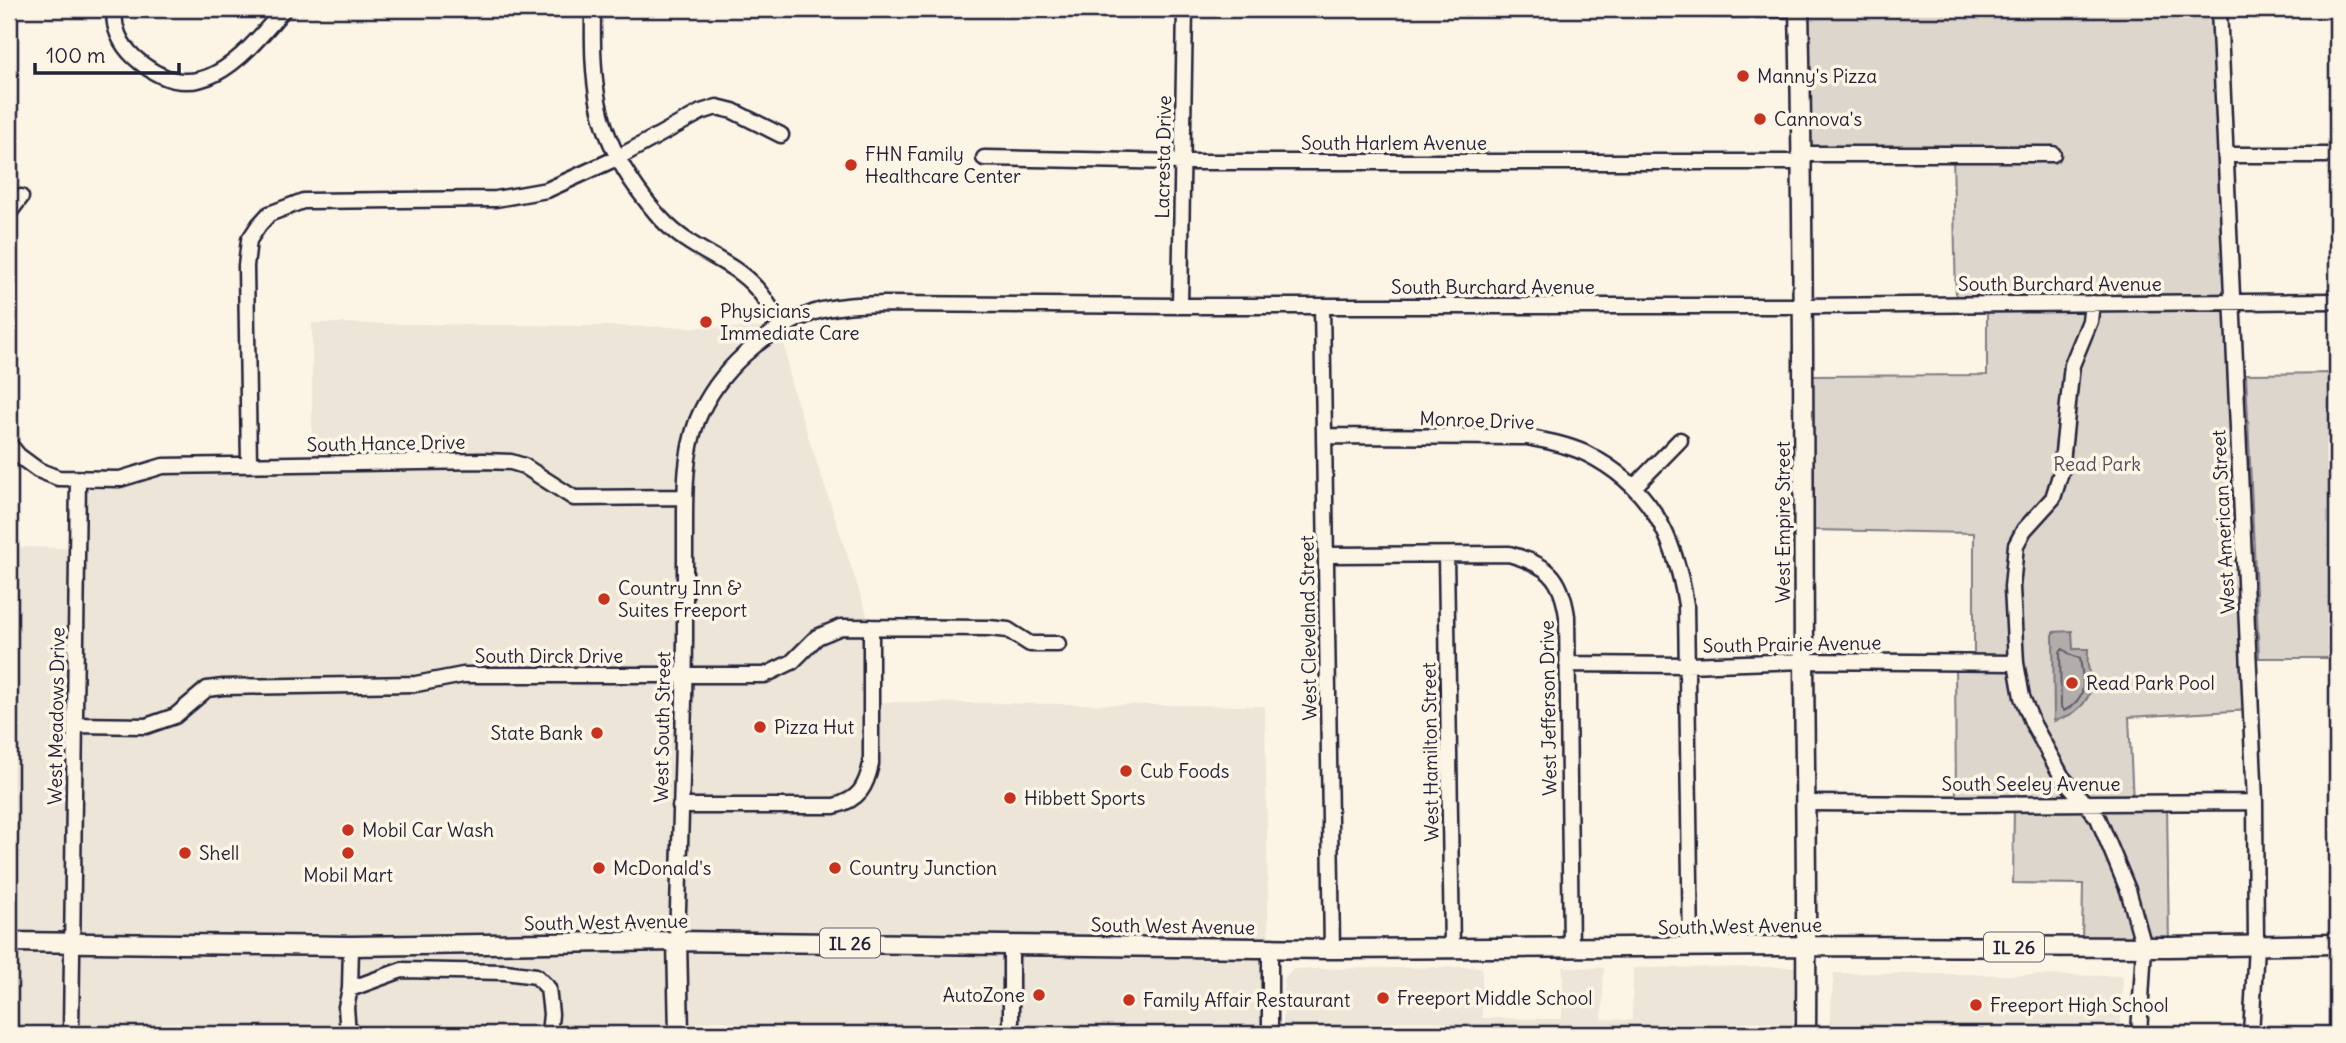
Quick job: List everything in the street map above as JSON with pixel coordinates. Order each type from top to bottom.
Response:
[{"type":"main road","name":"West Empire Street","points":[[1799,9],[1803,158],[1806,1034]]},
{"type":"main road","name":"South West Avenue","points":[[9,942],[351,946],[677,942],[1332,949],[2337,944]]},
{"type":"main road","name":"West South Street","points":[[677,942],[679,1034]]},
{"type":"street","points":[[115,12],[121,42],[153,72],[179,80],[198,80],[227,69],[255,43],[284,9]]},
{"type":"street","points":[[593,9],[594,88],[601,120],[626,174],[666,225],[757,288],[782,328]]},
{"type":"street","name":"Lacresta Drive","points":[[1180,306],[1185,9]]},
{"type":"street","points":[[1710,9],[1799,9]]},
{"type":"street","name":"West American Street","points":[[2219,9],[2255,802],[2256,946],[2251,1034]]},
{"type":"street","points":[[249,464],[246,266],[249,240],[269,214],[303,201],[496,199],[547,190],[617,158],[701,112],[717,107],[733,111],[781,135]]},
{"type":"street","name":"South Harlem Avenue","points":[[985,158],[1182,162],[2053,154]]},
{"type":"street","points":[[2226,155],[2337,155]]},
{"type":"street","points":[[9,213],[21,197]]},
{"type":"street","name":"South Burchard Avenue","points":[[697,422],[715,387],[738,360],[782,328],[816,312],[849,305],[1804,306],[2337,301]]},
{"type":"street","points":[[2092,303],[2090,321],[2072,365],[2061,472],[2053,498],[2024,530],[2016,545],[2012,587],[2016,663],[2022,696],[2038,735],[2062,777],[2098,818],[2131,900],[2144,947],[2139,1034]]},
{"type":"street","name":"West Cleveland Street","points":[[1322,306],[1332,949]]},
{"type":"street","name":"West South Street","points":[[677,942],[685,675],[685,497],[687,468],[697,422]]},
{"type":"street","name":"Monroe Drive","points":[[1325,436],[1527,437],[1584,453],[1634,487],[1655,514],[1668,537],[1680,569],[1686,605],[1691,948]]},
{"type":"street","points":[[1634,487],[1679,440]]},
{"type":"street","points":[[9,444],[19,456],[38,470],[58,478],[78,479]]},
{"type":"street","name":"South Hance Drive","points":[[78,479],[120,479],[163,466],[511,462],[524,466],[574,498],[685,497]]},
{"type":"street","name":"West Meadows Drive","points":[[71,1034],[78,479]]},
{"type":"street","name":"West Jefferson Drive","points":[[1327,555],[1509,554],[1535,562],[1553,575],[1564,595],[1567,616],[1571,949]]},
{"type":"street","name":"West Hamilton Street","points":[[1446,555],[1452,949]]},
{"type":"street","name":"South Dirck Drive","points":[[76,724],[146,726],[175,716],[207,690],[223,687],[416,684],[463,675],[765,675],[792,662],[817,637],[841,627],[989,628],[1008,630],[1030,644],[1058,643]]},
{"type":"street","points":[[680,806],[818,807],[845,804],[856,796],[867,783],[871,764],[872,627]]},
{"type":"street","name":"South Prairie Avenue","points":[[1567,664],[1687,665],[1804,661],[2016,663]]},
{"type":"street","name":"South Seeley Avenue","points":[[1807,803],[2255,802]]},
{"type":"street","points":[[1011,944],[1011,1034]]},
{"type":"street","points":[[348,1034],[346,1007],[350,989],[351,946]]},
{"type":"street","points":[[1270,948],[1270,1034]]},
{"type":"street","points":[[350,989],[402,970],[505,972],[536,976],[548,988],[550,1034]]},
{"type":"shaded area","points":[[312,323],[782,328],[791,384],[871,627],[871,702],[1265,706],[1270,1034],[9,1034],[9,547],[77,548],[78,479],[163,466],[312,463]]},
{"type":"shaded area","name":"Freeport Middle School","points":[[1482,967],[1482,1018],[1562,1019],[1563,967],[1604,968],[1602,1019],[1632,1020],[1633,968],[1797,967],[1792,1034],[1283,1034],[1284,979],[1292,969]]},
{"type":"shaded area","name":"Freeport High School","points":[[1834,973],[2123,976],[2120,1034],[1829,1034]]},
{"type":"green space","name":"Read Park","points":[[1802,9],[2217,9],[2251,710],[2129,717],[2133,803],[2167,803],[2169,947],[2082,947],[2083,884],[2013,883],[2014,804],[1956,804],[1955,664],[1974,663],[1974,533],[1812,530],[1811,376],[1987,375],[1987,304],[1956,304],[1953,153],[1803,154]]},
{"type":"green space","points":[[2337,373],[2337,658],[2259,658],[2246,374]]},
{"type":"water","name":"Read Park Pool","points":[[2072,631],[2073,649],[2088,649],[2091,686],[2081,706],[2054,721],[2053,632]]},
{"type":"place","name":"Manny's Pizza","points":[[1743,76]]},
{"type":"place","name":"Cannova's","points":[[1760,119]]},
{"type":"place","name":"FHN Family Healthcare Center","points":[[851,165]]},
{"type":"place","name":"Physicians Immediate Care","points":[[706,322]]},
{"type":"place","name":"Country Inn & Suites Freeport","points":[[604,599]]},
{"type":"place","name":"Read Park Pool","points":[[2072,683]]},
{"type":"place","name":"Pizza Hut","points":[[760,727]]},
{"type":"place","name":"State Bank","points":[[597,733]]},
{"type":"place","name":"Cub Foods","points":[[1126,771]]},
{"type":"place","name":"Hibbett Sports","points":[[1010,798]]},
{"type":"place","name":"Mobil Car Wash","points":[[348,830]]},
{"type":"place","name":"Shell","points":[[185,853]]},
{"type":"place","name":"Mobil Mart","points":[[348,853]]},
{"type":"place","name":"McDonald's","points":[[599,868]]},
{"type":"place","name":"Country Junction","points":[[835,868]]},
{"type":"place","name":"AutoZone","points":[[1039,995]]},
{"type":"place","name":"Freeport Middle School","points":[[1383,998]]},
{"type":"place","name":"Family Affair Restaurant","points":[[1129,1000]]},
{"type":"place","name":"Freeport High School","points":[[1976,1005]]}]
